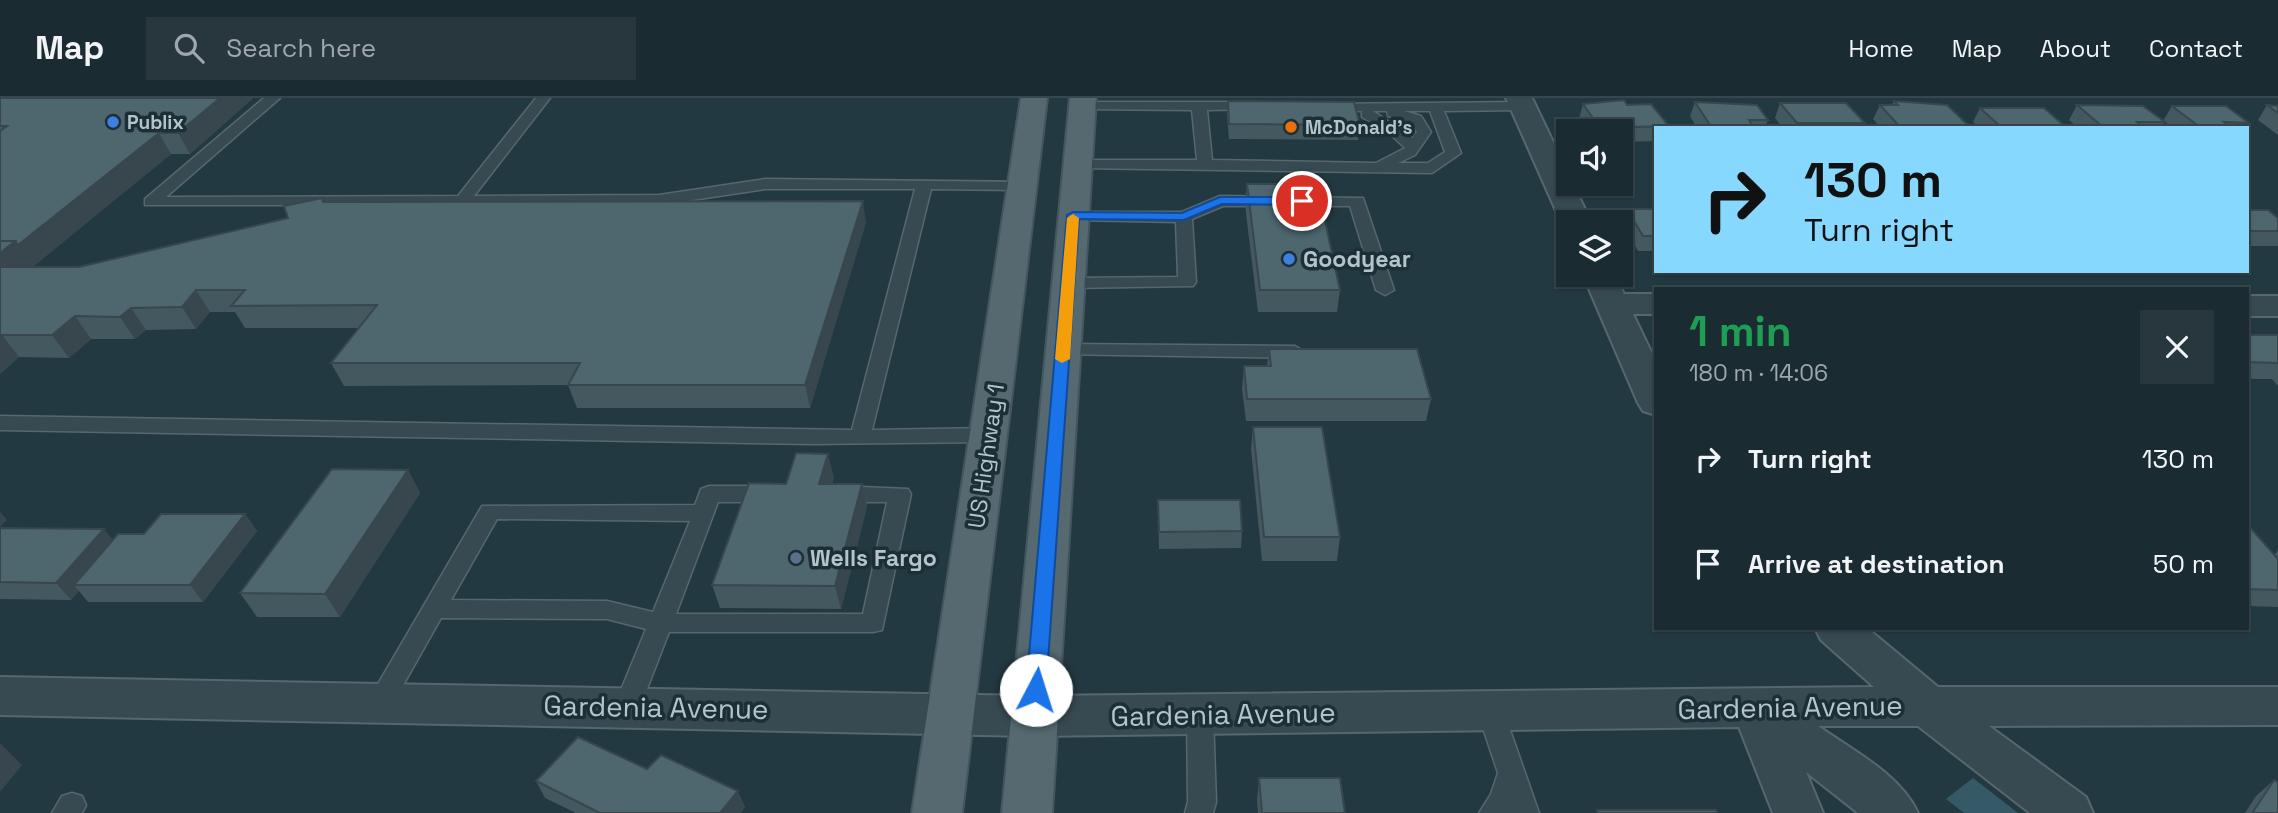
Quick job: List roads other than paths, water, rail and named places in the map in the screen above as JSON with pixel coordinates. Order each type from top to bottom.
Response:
[{"type":"main road","points":[[1027,813],[1082,102]]},
{"type":"main road","points":[[1033,108],[1053,150],[1078,163]]},
{"type":"main road","name":"US Highway 1","points":[[937,813],[1033,108]]},
{"type":"main road","points":[[1023,184],[1052,197],[1073,221]]},
{"type":"street","points":[[1521,102],[1570,210]]},
{"type":"street","points":[[1606,289],[1654,303]]},
{"type":"street","points":[[1606,289],[1654,398]]},
{"type":"street","points":[[2249,306],[2278,306]]},
{"type":"street","points":[[1839,630],[1927,706],[2068,813]]},
{"type":"street","name":"Gardenia Avenue","points":[[0,696],[951,712],[1034,716],[1755,707],[2278,706]]},
{"type":"street","points":[[1755,707],[1798,813]]},
{"type":"street","points":[[1755,707],[1868,790],[1893,813]]},
{"type":"lane","points":[[273,98],[151,202],[659,200],[765,184],[1023,184]]},
{"type":"lane","points":[[462,201],[543,98]]},
{"type":"lane","points":[[1082,102],[1273,109]]},
{"type":"lane","points":[[1377,167],[1413,147],[1424,132],[1416,119],[1392,113],[1312,109],[1435,107],[1521,102]]},
{"type":"lane","points":[[1205,164],[1207,106]]},
{"type":"lane","points":[[1078,163],[1432,168],[1453,153],[1446,129],[1435,107]]},
{"type":"lane","points":[[1363,113],[1394,130],[1413,147]]},
{"type":"lane","points":[[860,436],[923,184]]},
{"type":"lane","points":[[1073,221],[1184,216],[1220,201],[1357,201],[1385,290]]},
{"type":"lane","points":[[1069,283],[1186,282],[1184,216]]},
{"type":"lane","points":[[1063,350],[1311,352]]},
{"type":"lane","points":[[0,423],[860,436],[988,435]]},
{"type":"lane","points":[[627,706],[704,513],[709,494],[797,494]]},
{"type":"lane","points":[[434,608],[607,610],[660,623],[873,623],[900,494],[828,494]]},
{"type":"lane","points":[[380,702],[490,511],[704,513]]},
{"type":"lane","points":[[1490,710],[1510,776],[1525,813]]},
{"type":"lane","points":[[1200,714],[1204,809]]},
{"type":"lane","points":[[1493,813],[1503,799],[1510,776]]},
{"type":"water","points":[[1973,778],[2018,813],[1964,813],[1946,799]]},
{"type":"place","name":"Publix","points":[[113,122]]},
{"type":"place","name":"McDonald's","points":[[1291,127]]},
{"type":"place","name":"Goodyear","points":[[1289,259]]},
{"type":"place","name":"Wells Fargo","points":[[796,558]]}]
